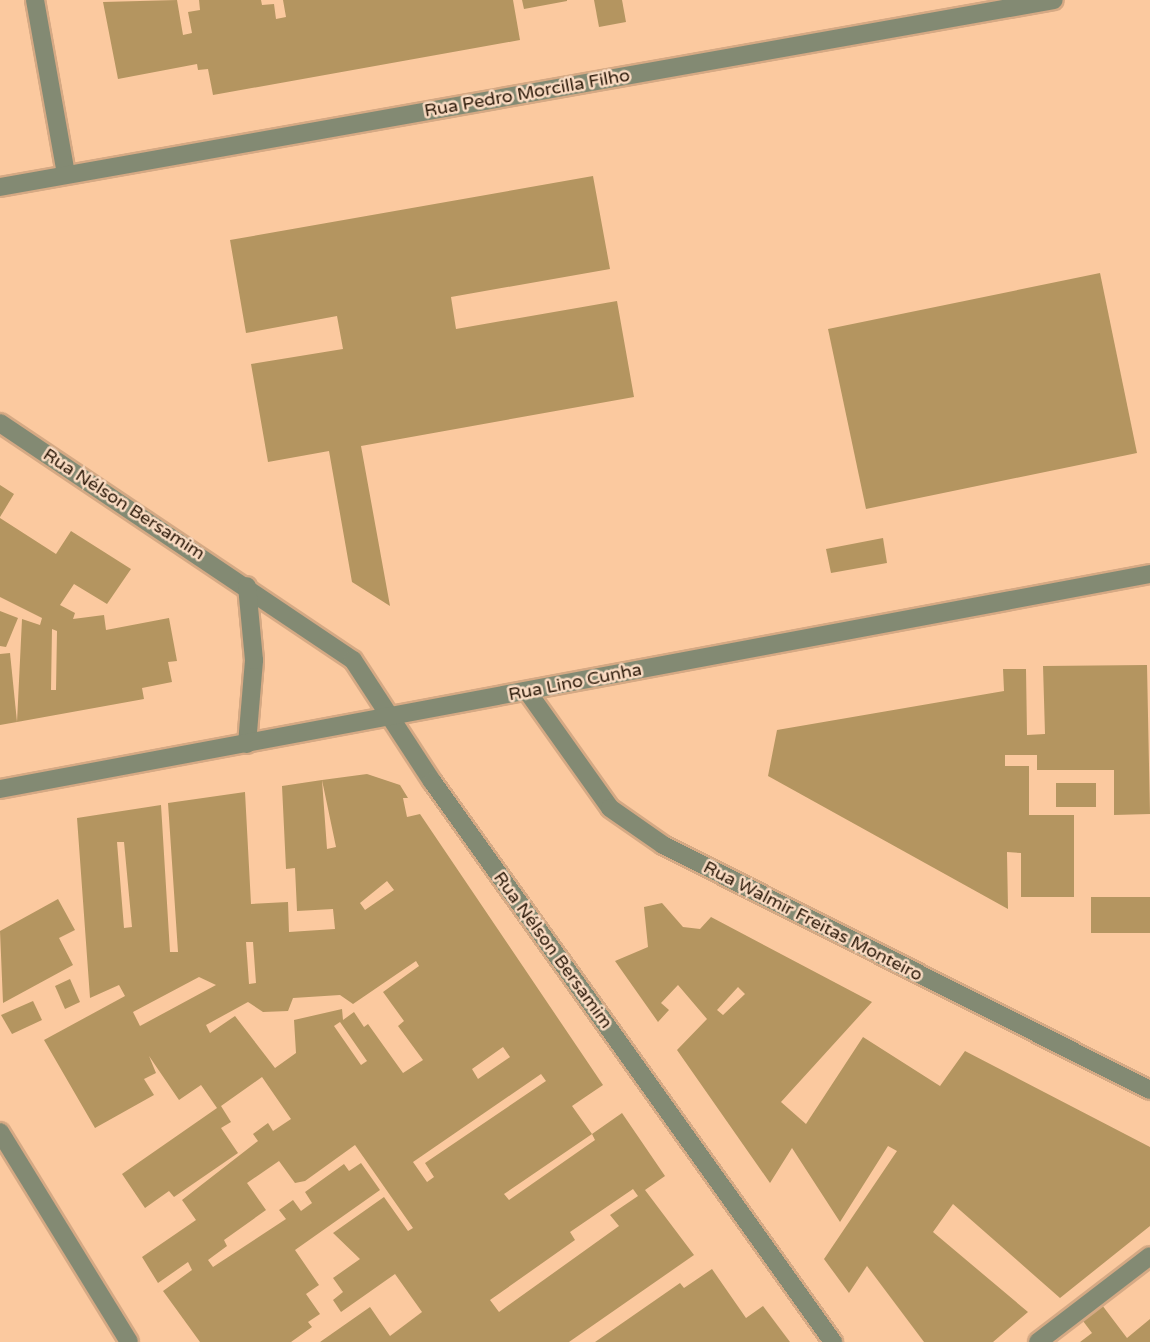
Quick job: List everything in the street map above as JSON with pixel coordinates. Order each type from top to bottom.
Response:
[{"type":"street","points":[[35,0],[66,174]]},
{"type":"street","name":"Rua Pedro Morcilla Filho","points":[[0,187],[1054,0]]},
{"type":"street","name":"Rua Nélson Bersamim","points":[[0,423],[247,586],[353,660],[833,1342]]},
{"type":"street","name":"Rua Lino Cunha","points":[[0,789],[1150,574]]},
{"type":"street","points":[[247,586],[254,672],[247,744]]},
{"type":"street","name":"Rua Walmir Freitas Monteiro","points":[[527,691],[610,808],[663,845],[1150,1090]]},
{"type":"street","points":[[0,1132],[129,1342]]},
{"type":"street","points":[[1038,1342],[1150,1256]]},
{"type":"building","points":[[177,0],[183,35],[192,33],[188,12],[200,10],[199,0],[261,0],[262,5],[274,4],[276,19],[286,17],[283,0],[513,0],[520,40],[213,95],[208,69],[198,70],[197,64],[118,79],[103,2]]},
{"type":"building","points":[[522,0],[567,0],[567,1],[524,9]]},
{"type":"building","points":[[594,0],[622,0],[626,22],[599,27]]},
{"type":"building","points":[[593,176],[610,269],[451,297],[456,329],[617,301],[634,397],[361,446],[390,606],[352,582],[329,451],[268,462],[251,364],[343,349],[337,316],[246,333],[230,240]]},
{"type":"building","points":[[1100,273],[1137,453],[866,509],[828,329]]},
{"type":"building","points":[[0,485],[14,494],[0,517]]},
{"type":"building","points":[[0,518],[56,554],[71,531],[131,569],[107,604],[74,584],[60,605],[75,613],[73,619],[104,615],[106,630],[169,618],[177,661],[168,662],[172,682],[142,688],[144,699],[17,722],[22,619],[40,625],[42,618],[0,597]],"holes":[[[52,629],[57,631],[56,690],[51,690]]]},
{"type":"building","points":[[883,538],[887,563],[831,573],[826,549]]},
{"type":"building","points":[[0,611],[18,618],[6,647],[0,646]]},
{"type":"building","points":[[10,653],[17,722],[0,725],[0,654]]},
{"type":"building","points":[[1147,665],[1150,814],[1114,815],[1114,770],[1037,770],[1037,755],[1005,755],[1005,766],[1029,766],[1029,815],[1074,815],[1074,897],[1021,897],[1021,853],[1007,852],[1008,909],[768,776],[777,730],[1004,691],[1003,669],[1026,669],[1027,735],[1045,734],[1043,666]]},
{"type":"building","points":[[367,774],[400,785],[408,798],[403,798],[407,817],[420,814],[603,1085],[572,1106],[592,1134],[622,1113],[665,1176],[645,1190],[694,1255],[569,1342],[320,1342],[370,1307],[390,1336],[422,1312],[395,1274],[341,1312],[333,1300],[343,1292],[333,1278],[360,1259],[333,1233],[384,1197],[408,1231],[413,1228],[355,1145],[305,1181],[295,1183],[279,1161],[247,1183],[266,1210],[224,1240],[227,1246],[208,1260],[213,1267],[286,1219],[279,1210],[293,1200],[301,1211],[312,1203],[305,1192],[344,1164],[349,1171],[361,1163],[380,1190],[295,1250],[319,1285],[306,1294],[320,1314],[308,1322],[312,1327],[291,1342],[200,1342],[163,1291],[192,1270],[188,1262],[158,1283],[142,1257],[196,1220],[182,1200],[258,1141],[253,1134],[268,1123],[273,1131],[291,1119],[262,1077],[221,1106],[231,1122],[221,1128],[238,1153],[174,1197],[169,1191],[145,1208],[122,1174],[217,1108],[201,1085],[179,1100],[149,1056],[156,1073],[144,1079],[154,1095],[95,1128],[44,1040],[125,996],[119,985],[90,998],[77,818],[161,805],[170,952],[178,952],[168,803],[245,792],[251,904],[288,902],[289,932],[335,929],[333,909],[297,911],[295,868],[286,869],[282,786],[322,780]],"holes":[[[322,780],[336,847],[327,849]],[[117,842],[124,842],[132,927],[124,928]],[[387,881],[394,890],[365,910],[360,903]],[[246,942],[253,942],[256,983],[249,984]],[[416,961],[419,966],[383,992],[404,1021],[398,1026],[423,1060],[403,1073],[368,1024],[364,1027],[354,1012],[343,1020],[342,1009],[294,1020],[296,1053],[275,1068],[235,1016],[210,1033],[206,1025],[248,1002],[263,1012],[288,1011],[293,998],[340,995],[353,1004]],[[199,977],[216,985],[140,1026],[133,1012]],[[340,1022],[367,1061],[361,1065],[334,1026]],[[503,1047],[510,1057],[478,1079],[472,1069]],[[541,1074],[546,1081],[425,1163],[434,1177],[427,1182],[413,1162]],[[592,1134],[595,1140],[509,1200],[504,1194]],[[633,1189],[638,1196],[610,1215],[619,1226],[499,1312],[490,1300],[575,1240],[570,1232]]]},
{"type":"building","points":[[1056,783],[1096,783],[1096,807],[1056,807]]},
{"type":"building","points":[[1091,897],[1150,897],[1150,933],[1091,933]]},
{"type":"building","points":[[58,899],[75,930],[59,938],[73,965],[3,1003],[0,931]]},
{"type":"building","points":[[662,903],[683,927],[700,929],[711,917],[872,1002],[781,1102],[806,1124],[863,1037],[940,1086],[965,1051],[1150,1147],[1150,1226],[1060,1298],[953,1204],[933,1232],[1028,1312],[993,1342],[924,1342],[867,1266],[849,1293],[824,1259],[897,1151],[888,1146],[840,1222],[792,1148],[770,1183],[677,1050],[707,1019],[678,985],[661,1003],[669,1010],[658,1022],[615,961],[648,947],[644,907]],"holes":[[[738,987],[745,994],[723,1015],[717,1010]]]},
{"type":"building","points":[[70,979],[80,1002],[65,1009],[55,986]]},
{"type":"building","points":[[33,1001],[42,1020],[12,1034],[1,1015]]},
{"type":"building","points":[[712,1269],[746,1318],[763,1306],[790,1342],[595,1342],[680,1283],[684,1288]]},
{"type":"building","points":[[1102,1305],[1127,1338],[1150,1319],[1150,1342],[1080,1342],[1092,1333],[1083,1321]]}]
